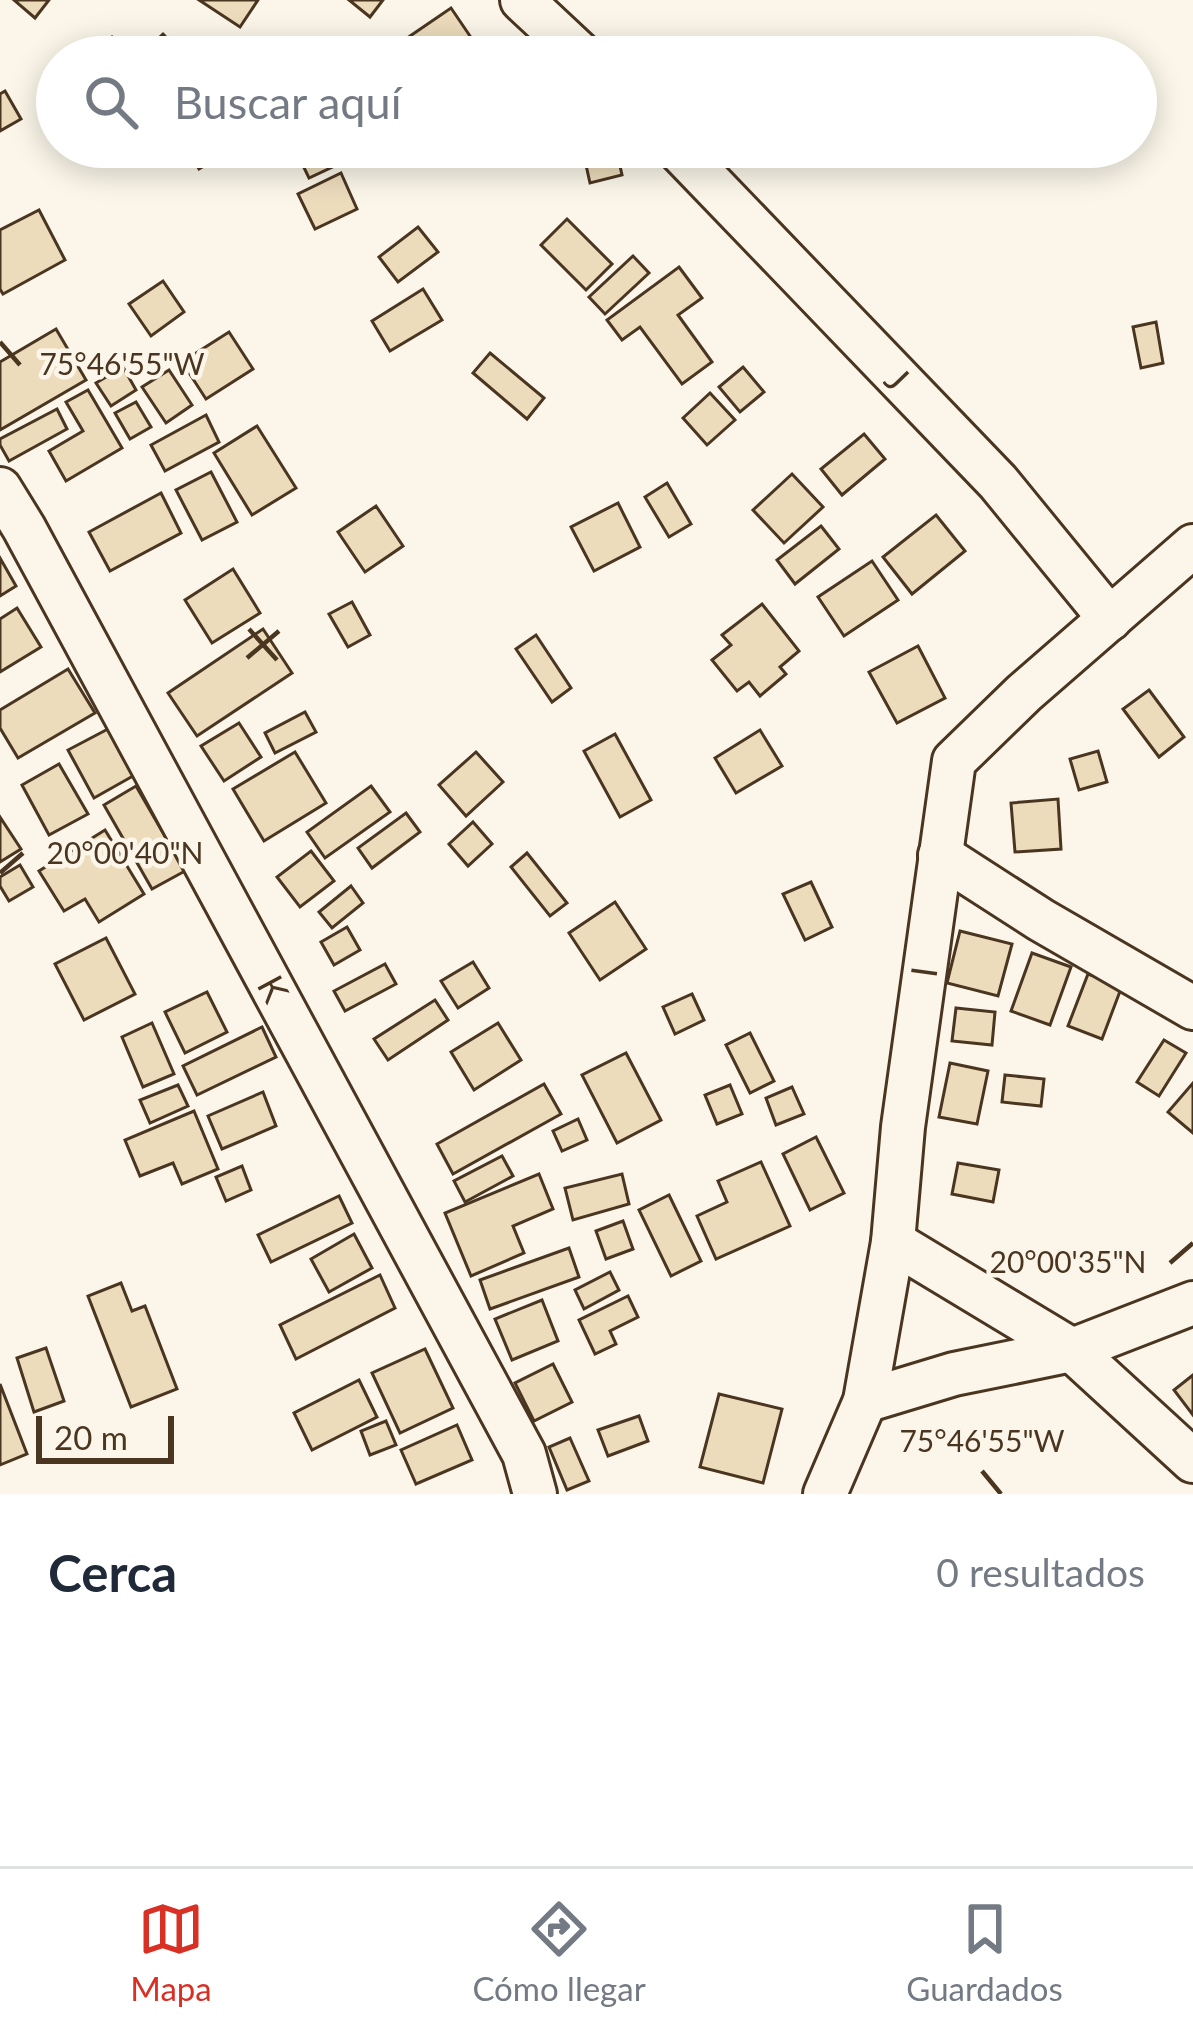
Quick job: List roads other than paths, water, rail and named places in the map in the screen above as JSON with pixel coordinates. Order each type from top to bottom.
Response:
[{"type":"street","points":[[522,0],[561,36]]},
{"type":"street","name":"J","points":[[696,168],[998,482],[1110,619]]},
{"type":"street","name":"K","points":[[0,489],[524,1454],[535,1494]]},
{"type":"street","name":"I","points":[[826,1494],[865,1401],[893,1241],[903,1127],[954,761],[1024,693],[1193,546]]},
{"type":"street","points":[[940,855],[1193,1008]]},
{"type":"street","points":[[893,1241],[1072,1350],[1193,1461]]},
{"type":"street","points":[[865,1401],[954,1374],[1072,1350],[1193,1303]]}]
